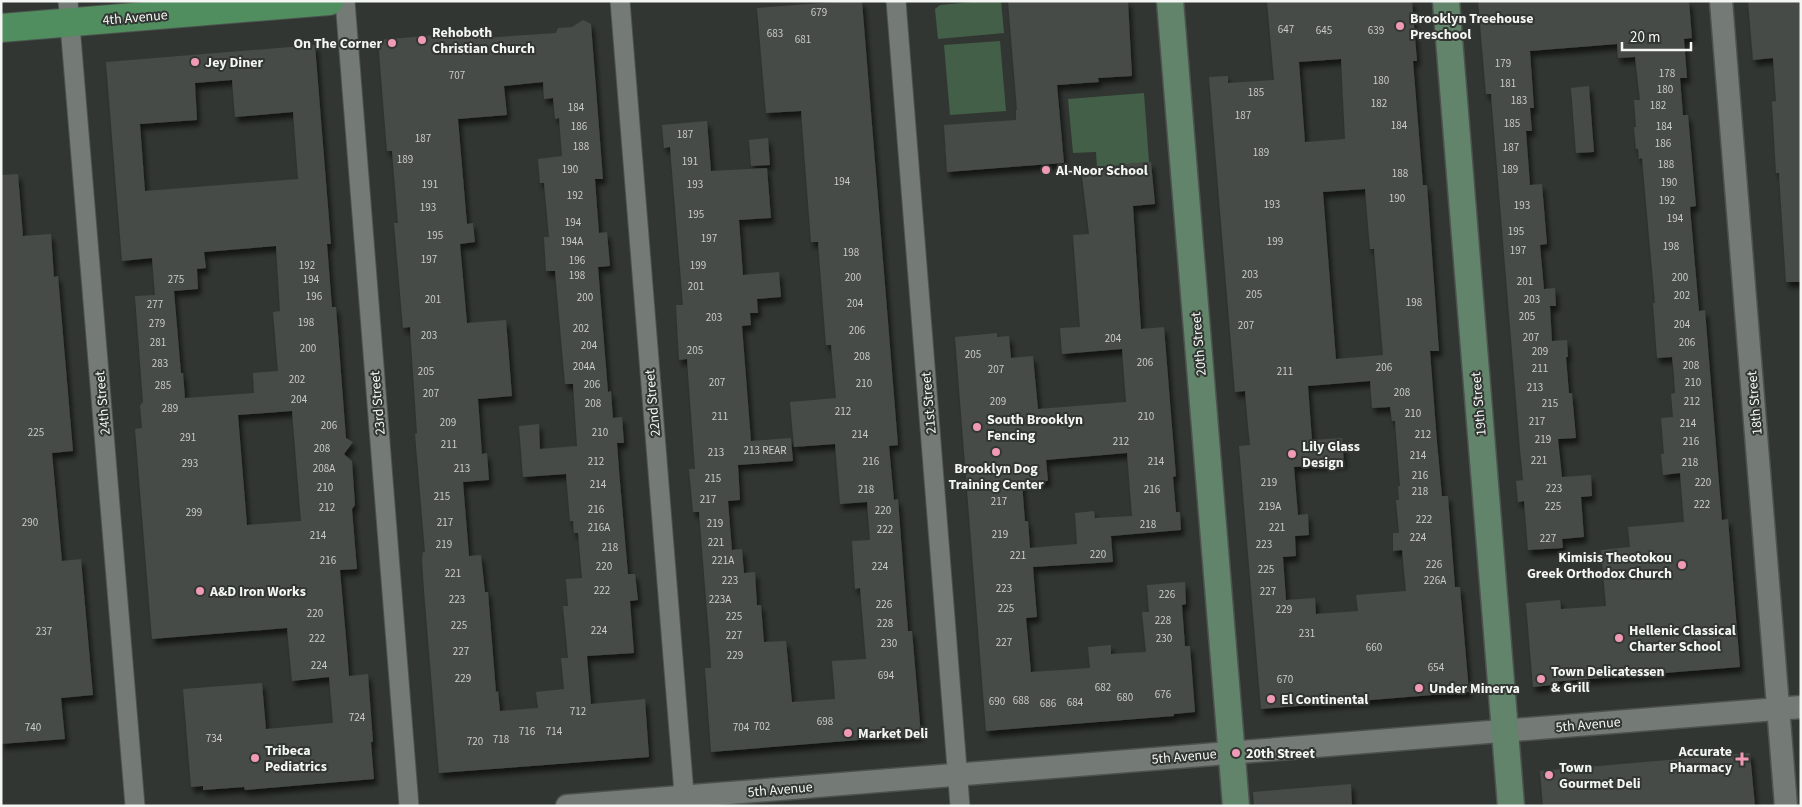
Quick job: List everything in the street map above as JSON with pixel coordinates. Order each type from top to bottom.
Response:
[{"type":"main road","name":"4th Avenue","points":[[1,28],[69,12],[329,1]]},
{"type":"main road","name":"20th Street","points":[[1170,1],[1236,806]]},
{"type":"main road","name":"19th Street","points":[[1446,1],[1511,806]]},
{"type":"street","name":"23rd Street","points":[[345,1],[409,806]]},
{"type":"street","name":"22nd Street","points":[[620,1],[684,801]]},
{"type":"street","name":"21st Street","points":[[896,1],[960,806]]},
{"type":"street","name":"18th Street","points":[[1721,1],[1786,806]]},
{"type":"street","name":"24th Street","points":[[69,12],[135,806]]},
{"type":"street","name":"5th Avenue","points":[[567,806],[684,801],[958,775],[1801,707]]},
{"type":"green space","points":[[1001,1],[1004,33],[938,39],[935,9],[940,5]]},
{"type":"green space","points":[[1000,41],[1006,111],[950,115],[944,45]]},
{"type":"green space","points":[[1144,93],[1149,162],[1097,167],[1096,152],[1073,153],[1068,99]]},
{"type":"building","points":[[862,1],[898,445],[889,446],[894,500],[898,499],[908,631],[912,631],[921,735],[711,752],[705,668],[711,668],[710,647],[699,512],[693,512],[689,469],[695,469],[687,359],[679,360],[676,305],[683,305],[670,147],[664,148],[662,125],[707,121],[711,171],[767,168],[771,218],[739,220],[743,275],[779,272],[781,297],[757,299],[758,313],[750,313],[751,325],[742,326],[751,441],[791,438],[793,461],[738,465],[740,500],[728,501],[732,550],[742,549],[744,573],[755,572],[757,605],[761,605],[764,642],[786,641],[792,702],[835,699],[832,661],[866,659],[860,588],[855,589],[852,541],[870,540],[867,502],[840,504],[835,444],[794,447],[790,402],[836,398],[831,345],[826,345],[818,242],[811,242],[801,111],[766,113],[757,8]]},
{"type":"building","points":[[1008,1],[1128,1],[1132,76],[1098,78],[1099,82],[1057,85],[1064,163],[947,172],[944,125],[1016,120],[1017,110]]},
{"type":"building","points":[[1267,1],[1412,1],[1417,61],[1413,61],[1423,185],[1427,185],[1439,351],[1430,351],[1437,442],[1442,496],[1448,496],[1455,587],[1460,587],[1469,692],[1261,709],[1239,446],[1250,445],[1245,391],[1235,392],[1209,77],[1228,76],[1228,83],[1274,80]],"holes":[[[1341,59],[1345,139],[1305,142],[1299,62]],[[1365,189],[1370,249],[1374,249],[1383,355],[1336,359],[1323,192]],[[1370,381],[1372,408],[1390,407],[1392,421],[1395,421],[1400,486],[1398,486],[1399,500],[1396,500],[1399,533],[1393,533],[1393,551],[1402,550],[1406,591],[1356,595],[1358,611],[1316,614],[1315,598],[1286,600],[1283,557],[1296,556],[1295,536],[1309,535],[1308,514],[1298,515],[1294,467],[1344,463],[1342,438],[1312,440],[1308,386]]]},
{"type":"building","points":[[1478,1],[1689,1],[1692,38],[1684,39],[1687,78],[1680,78],[1683,115],[1688,115],[1696,206],[1690,207],[1699,311],[1705,310],[1722,520],[1728,519],[1740,667],[1551,682],[1552,685],[1533,687],[1526,603],[1560,600],[1561,609],[1606,606],[1601,550],[1630,547],[1628,527],[1684,522],[1680,473],[1663,475],[1661,454],[1664,454],[1661,418],[1673,417],[1671,394],[1675,393],[1674,375],[1672,357],[1657,358],[1653,303],[1655,303],[1642,158],[1639,159],[1638,149],[1636,149],[1634,127],[1636,127],[1634,100],[1640,100],[1635,57],[1618,58],[1617,44],[1530,51],[1534,108],[1530,108],[1532,131],[1526,131],[1530,185],[1542,184],[1547,244],[1540,245],[1544,289],[1555,288],[1556,306],[1550,306],[1552,341],[1567,340],[1568,357],[1566,357],[1569,393],[1572,393],[1576,438],[1558,439],[1562,477],[1591,475],[1592,496],[1581,497],[1584,537],[1562,539],[1563,548],[1528,550],[1524,501],[1518,502],[1516,481],[1523,480],[1491,94],[1486,94]]},
{"type":"building","points":[[1748,1],[1801,1],[1801,282],[1786,282],[1779,173],[1776,173],[1772,102],[1776,101],[1773,58],[1753,60]]},
{"type":"building","points":[[583,20],[591,24],[603,179],[595,179],[599,233],[607,232],[610,266],[598,267],[608,392],[611,391],[613,418],[622,417],[624,443],[617,443],[628,574],[635,574],[638,600],[630,601],[634,653],[587,656],[591,704],[645,699],[649,757],[439,773],[422,560],[423,552],[425,552],[415,434],[417,433],[410,327],[403,328],[394,223],[398,223],[392,151],[387,151],[378,40],[483,31],[483,38],[556,33],[558,28],[572,27]],"holes":[[[543,82],[544,99],[553,98],[555,119],[559,118],[562,156],[538,159],[540,183],[544,183],[549,237],[544,237],[546,271],[555,271],[565,384],[573,384],[577,446],[540,449],[539,424],[519,426],[523,477],[566,474],[570,521],[573,521],[574,533],[578,533],[582,578],[566,579],[568,606],[563,606],[568,658],[561,658],[564,689],[536,692],[538,708],[500,711],[498,691],[496,692],[488,592],[485,592],[481,555],[469,556],[463,482],[489,480],[487,453],[482,454],[478,399],[512,396],[506,320],[467,323],[460,244],[475,242],[473,223],[467,224],[458,119],[507,115],[504,86]]]},
{"type":"building","points":[[315,45],[331,244],[327,244],[332,307],[336,307],[346,438],[353,442],[344,454],[352,461],[355,505],[352,509],[357,569],[340,570],[349,676],[368,674],[374,779],[245,790],[244,787],[203,790],[203,786],[191,787],[183,689],[262,683],[266,729],[333,723],[329,677],[292,681],[287,628],[152,639],[135,429],[142,428],[140,406],[143,402],[135,296],[155,295],[152,258],[122,261],[106,62]],"holes":[[[232,80],[235,117],[293,112],[298,179],[145,191],[140,124],[197,120],[195,83]],[[276,246],[280,311],[273,312],[278,371],[253,373],[254,393],[185,398],[174,291],[198,289],[197,269],[206,268],[204,252]],[[292,411],[301,521],[247,525],[238,415]]]},
{"type":"building","points":[[1589,86],[1594,152],[1576,153],[1571,88]]},
{"type":"building","points":[[768,138],[770,165],[751,166],[749,140]]},
{"type":"building","points":[[1151,162],[1155,204],[1133,206],[1141,329],[1164,327],[1176,476],[1173,477],[1176,512],[1180,512],[1181,530],[1111,536],[1113,562],[1033,567],[1037,617],[1026,618],[1031,672],[1090,668],[1088,647],[1111,645],[1111,654],[1146,652],[1142,612],[1149,612],[1147,585],[1185,582],[1186,604],[1182,605],[1185,646],[1190,646],[1195,712],[1174,714],[1174,716],[986,731],[955,337],[997,333],[997,337],[1009,336],[1011,358],[1033,356],[1038,409],[1126,402],[1122,349],[1062,354],[1060,328],[1080,327],[1073,235],[1089,234],[1081,168]],"holes":[[[1127,453],[1132,516],[1095,518],[1094,511],[1075,513],[1077,544],[1030,548],[1028,521],[1025,521],[1022,483],[1048,481],[1046,460]]]},
{"type":"building","points":[[18,174],[23,236],[51,234],[54,277],[58,276],[73,451],[52,453],[62,561],[81,559],[93,695],[61,698],[65,739],[1,744],[1,175]]},
{"type":"building","points":[[1750,753],[1755,806],[1543,806],[1540,771]]},
{"type":"building","points":[[1351,784],[1352,806],[1254,806],[1253,792]]},
{"type":"place","name":"Brooklyn Treehouse Preschool","points":[[1400,26]]},
{"type":"place","name":"Rehoboth Christian Church","points":[[422,40]]},
{"type":"place","name":"On The Corner","points":[[392,43]]},
{"type":"place","name":"Jey Diner","points":[[195,62]]},
{"type":"place","name":"Al-Noor School","points":[[1046,170]]},
{"type":"place","name":"South Brooklyn Fencing","points":[[977,427]]},
{"type":"place","name":"Brooklyn Dog Training Center","points":[[996,452]]},
{"type":"place","name":"Lily Glass Design","points":[[1292,454]]},
{"type":"place","name":"Kimisis Theotokou Greek Orthodox Church","points":[[1682,565]]},
{"type":"place","name":"A&D Iron Works","points":[[200,591]]},
{"type":"place","name":"Hellenic Classical Charter School","points":[[1619,638]]},
{"type":"place","name":"Town Delicatessen & Grill","points":[[1541,679]]},
{"type":"place","name":"Under Minerva","points":[[1419,688]]},
{"type":"place","name":"El Continental","points":[[1271,699]]},
{"type":"place","name":"Market Deli","points":[[848,733]]},
{"type":"place","name":"20th Street","points":[[1236,753]]},
{"type":"place","name":"Tribeca Pediatrics","points":[[255,758]]},
{"type":"place","name":"Accurate Pharmacy","points":[[1742,759]]},
{"type":"place","name":"Town Gourmet Deli","points":[[1549,775]]}]
